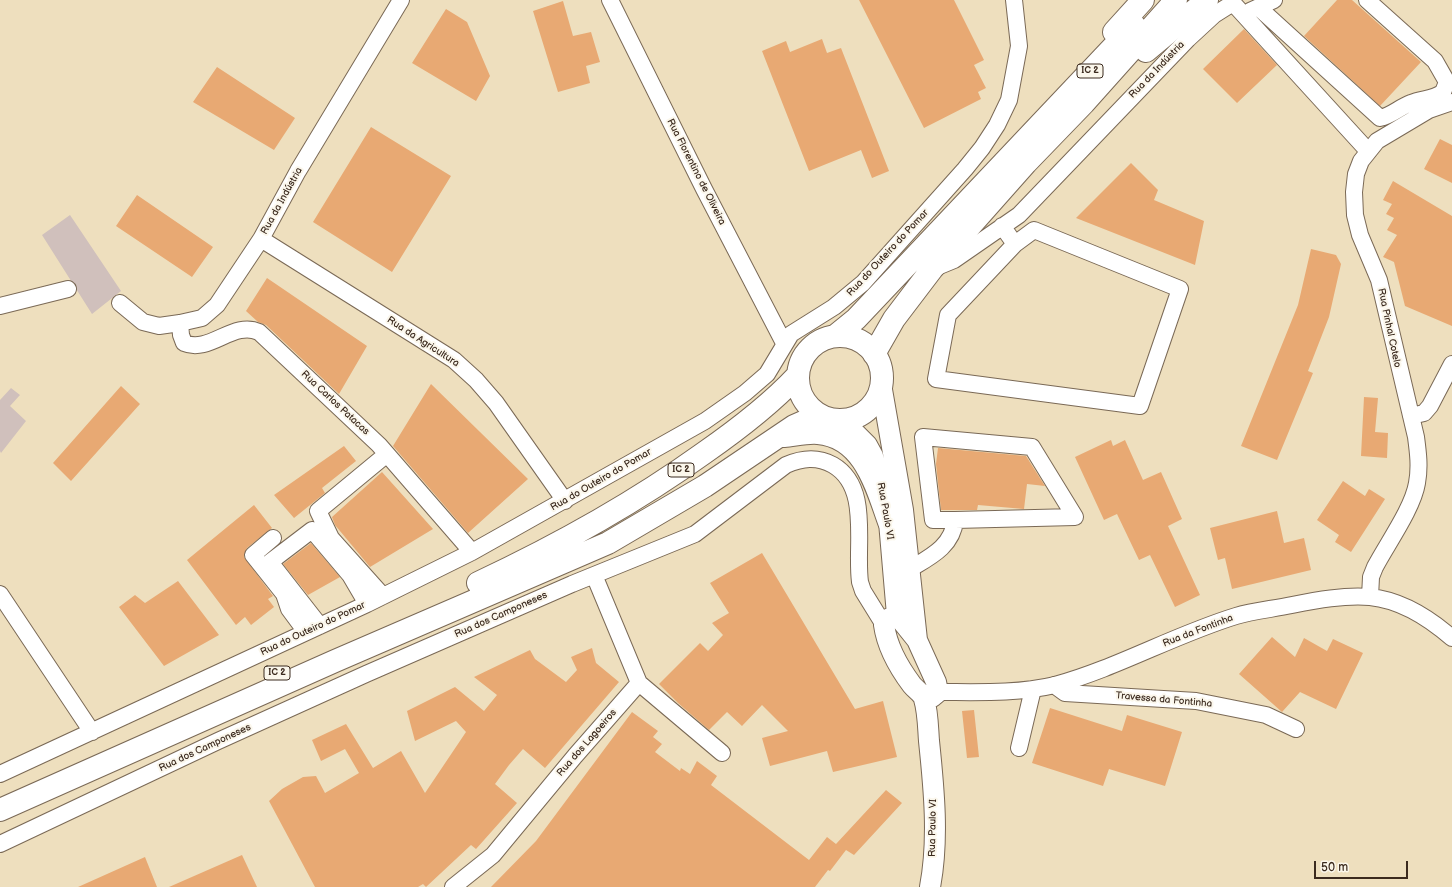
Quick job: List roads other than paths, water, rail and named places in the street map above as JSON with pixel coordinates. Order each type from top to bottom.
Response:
[{"type":"highway","points":[[1022,143],[1038,119],[1143,0]]},
{"type":"highway","name":"IC 2","points":[[0,797],[479,582],[553,547],[664,482],[731,434],[784,389],[797,376],[803,359],[814,345],[824,339],[835,336],[856,319],[1159,0]]},
{"type":"highway","name":"IC 2","points":[[874,354],[894,319],[932,269],[1026,163],[1084,104],[1176,0]]},
{"type":"highway","points":[[1084,104],[1207,0]]},
{"type":"highway","points":[[797,376],[798,387],[802,398],[809,408],[819,415],[834,420],[842,420],[856,417],[868,409],[877,398],[881,384],[879,364],[874,354],[867,346],[857,340],[835,336]]},
{"type":"highway","name":"IC 2","points":[[0,810],[334,660],[608,543],[705,486],[794,426],[819,415]]},
{"type":"highway","points":[[775,438],[819,433],[832,436],[851,447],[862,457],[889,522]]},
{"type":"main road","points":[[881,384],[903,510],[917,640]]},
{"type":"main road","name":"Rua Paulo VI","points":[[842,420],[867,445],[873,456],[889,522],[890,620],[886,636],[912,685],[931,695]]},
{"type":"main road","name":"Rua Paulo VI","points":[[890,620],[917,640],[936,682],[931,695],[934,852],[930,887]]},
{"type":"street","name":"Rua da Indústria","points":[[120,303],[143,322],[159,326],[180,324],[202,318],[217,305],[261,238],[298,171],[401,0]]},
{"type":"street","name":"Rua Florentino de Oliveira","points":[[610,0],[704,189],[784,343]]},
{"type":"street","name":"Rua do Outeiro do Pomar","points":[[0,774],[367,604],[472,552],[705,421],[722,409],[767,374],[776,362],[784,343],[791,334],[834,307],[863,283],[965,169],[998,124],[1009,100],[1019,46],[1014,0]]},
{"type":"street","name":"Rua da Indústria","points":[[932,269],[954,260],[1019,215],[1188,39],[1214,15],[1236,5],[1259,8],[1274,0]]},
{"type":"street","points":[[1259,8],[1380,118],[1410,103],[1431,99],[1443,92],[1447,82],[1435,61],[1367,0]]},
{"type":"street","points":[[1236,5],[1368,151]]},
{"type":"street","name":"Rua Pinhal Cotelo","points":[[1370,597],[1371,577],[1374,567],[1412,500],[1417,483],[1419,460],[1411,416],[1379,280],[1360,235],[1355,214],[1354,192],[1356,174],[1361,161],[1377,141],[1423,114],[1452,102]]},
{"type":"street","points":[[1002,226],[1015,244]]},
{"type":"street","points":[[1034,230],[1180,289],[1140,406],[936,379],[948,314],[1015,244],[1034,230]]},
{"type":"street","name":"Rua da Agricultura","points":[[261,238],[454,360],[466,370],[496,403],[565,501]]},
{"type":"street","points":[[0,306],[68,289]]},
{"type":"street","name":"Rua Carlos Patacas","points":[[180,324],[180,335],[184,343],[191,346],[217,340],[238,330],[251,328],[259,332],[387,454],[472,552]]},
{"type":"street","points":[[1411,416],[1424,412],[1430,406],[1452,364]]},
{"type":"street","points":[[923,437],[1032,447],[1075,517],[995,519],[955,520],[933,520],[923,437]]},
{"type":"street","points":[[383,596],[331,538],[318,511],[387,454]]},
{"type":"street","name":"Rua dos Camponeses","points":[[0,844],[218,741],[366,674],[594,575],[695,534],[786,465],[800,459],[826,461],[841,470],[850,480],[856,491],[860,582],[863,592],[890,620]]},
{"type":"street","points":[[910,569],[940,550],[949,540],[954,530],[955,520]]},
{"type":"street","points":[[313,629],[270,562],[312,530],[350,575],[367,604]]},
{"type":"street","points":[[273,538],[252,555],[284,594],[289,609],[313,629]]},
{"type":"street","points":[[594,575],[639,684],[722,753]]},
{"type":"street","points":[[0,594],[92,732]]},
{"type":"street","name":"Rua da Fontinha","points":[[931,695],[1034,689],[1054,685],[1142,653],[1236,616],[1332,598],[1370,597],[1393,602],[1415,611],[1441,628],[1452,638]]},
{"type":"street","name":"Rua dos Lagoeiros","points":[[453,887],[493,855],[574,756],[639,684]]},
{"type":"street","name":"Travessa da Fontinha","points":[[1054,685],[1065,693],[1196,701],[1234,708],[1266,715],[1296,730]]},
{"type":"street","points":[[1019,748],[1034,689]]}]
